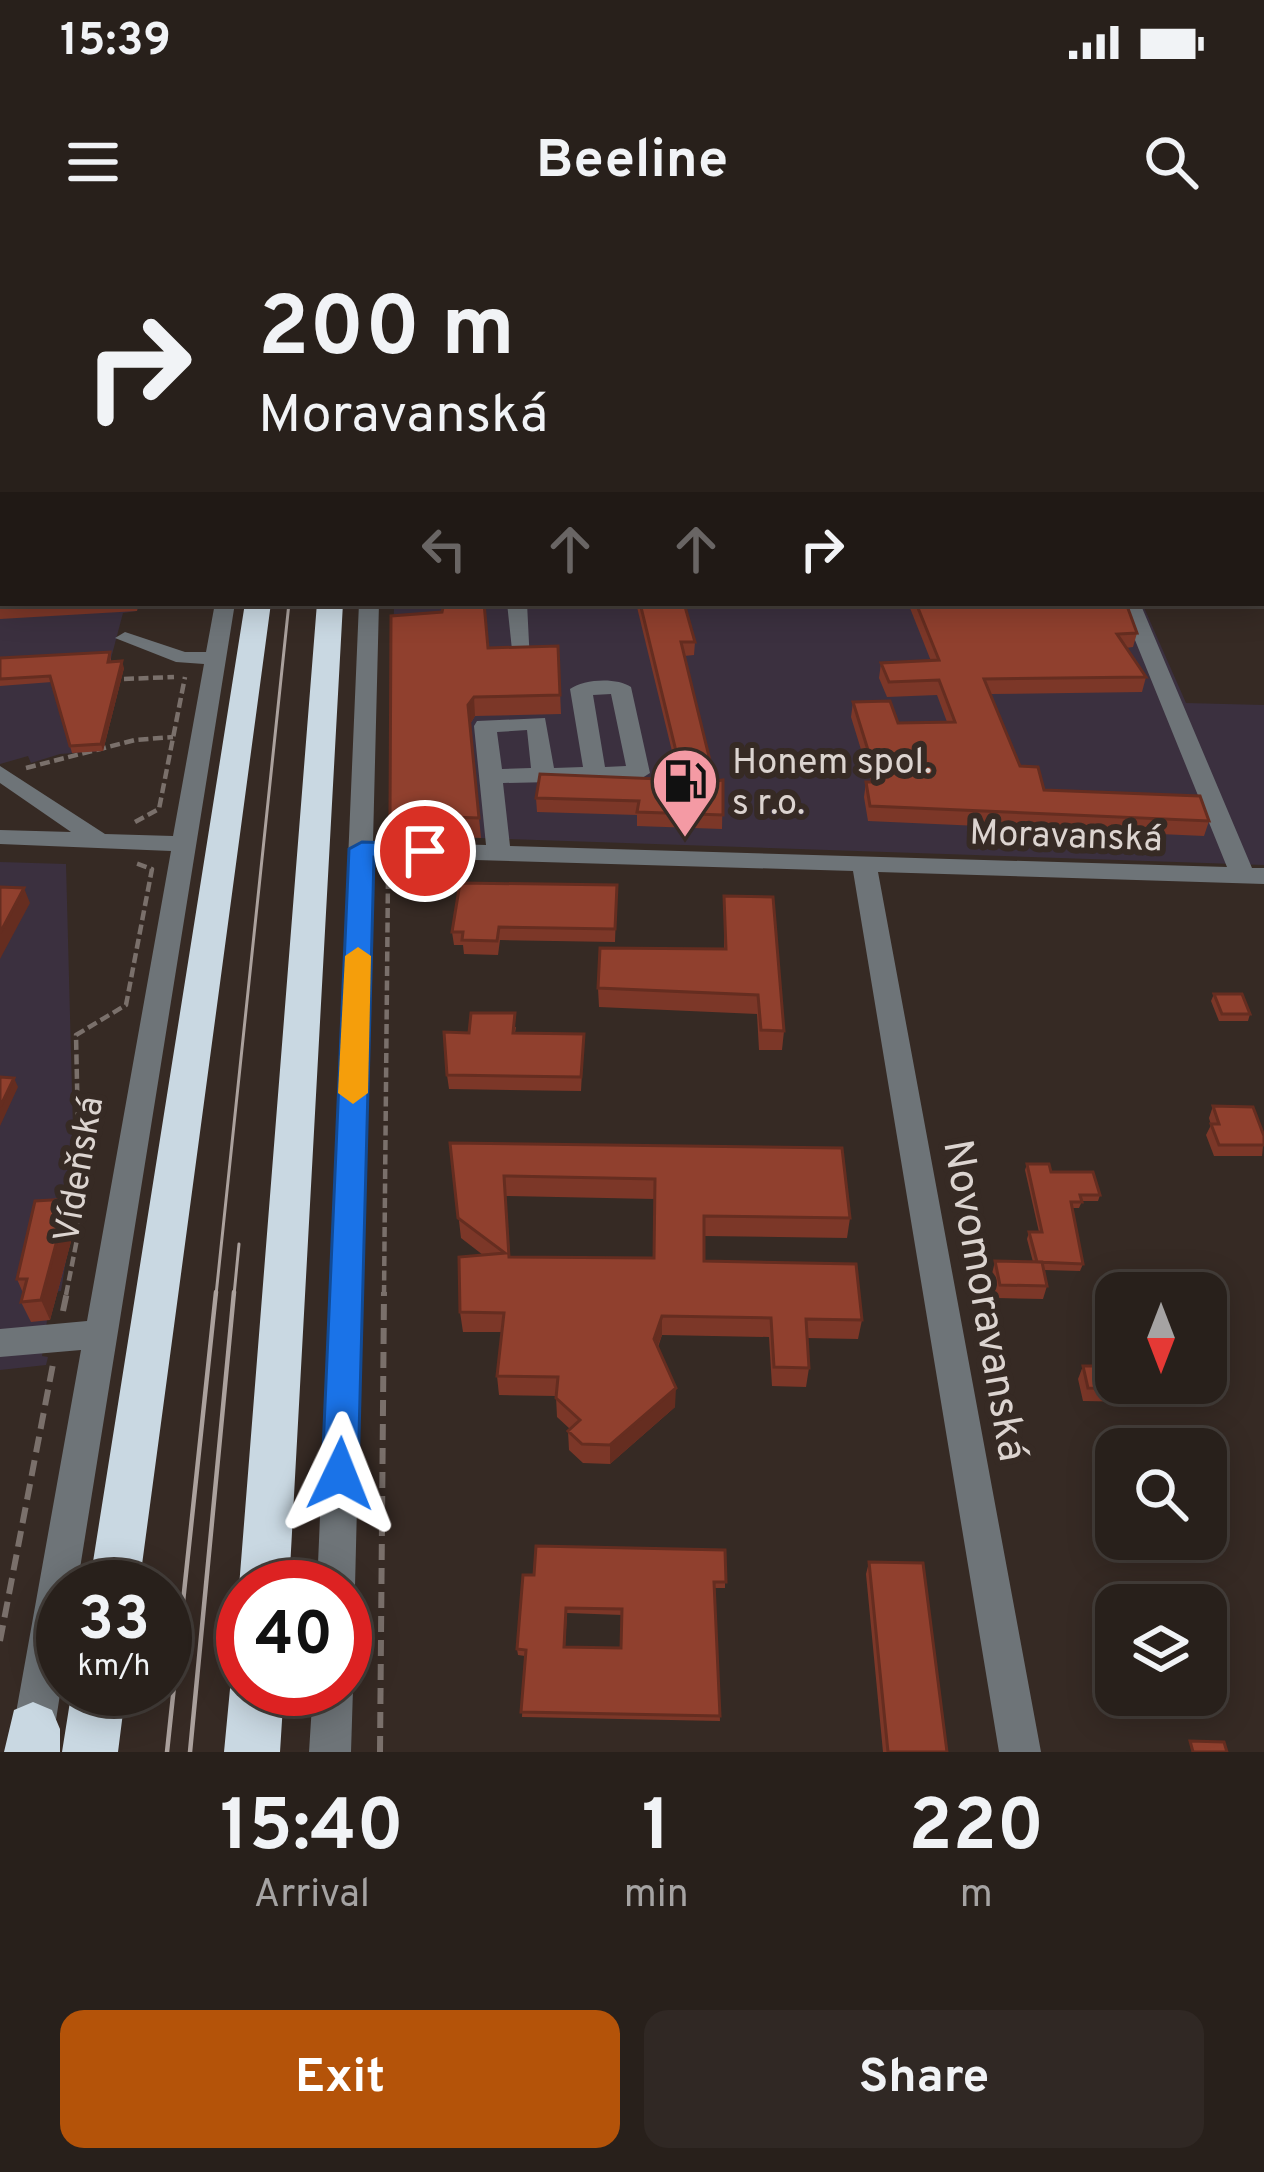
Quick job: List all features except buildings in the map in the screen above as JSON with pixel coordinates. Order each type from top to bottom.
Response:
[{"type":"highway","points":[[118,1560],[257,606]]},
{"type":"highway","points":[[266,1560],[331,606]]},
{"type":"highway","points":[[90,1752],[95,1716]]},
{"type":"highway","points":[[252,1752],[254,1716]]},
{"type":"street","name":"Vídeňská","points":[[32,1744],[224,606]]},
{"type":"street","points":[[337,1560],[375,850],[369,606]]},
{"type":"street","points":[[517,606],[523,659]]},
{"type":"street","points":[[1131,606],[1253,875]]},
{"type":"street","points":[[125,638],[183,658],[216,658]]},
{"type":"street","points":[[499,854],[485,725],[537,723],[544,775]]},
{"type":"street","points":[[2,774],[100,841]]},
{"type":"street","points":[[490,776],[595,774]]},
{"type":"street","points":[[0,837],[184,844]]},
{"type":"street","name":"Moravanská","points":[[375,850],[1253,875]]},
{"type":"street","name":"Novomoravanská","points":[[864,864],[1020,1752]]},
{"type":"street","points":[[0,1343],[100,1334]]},
{"type":"street","points":[[330,1752],[331,1716]]},
{"type":"path","points":[[0,1641],[80,1224],[76,1035],[126,1005],[152,869],[98,851],[100,841],[159,809],[185,676],[124,679]]},
{"type":"path","points":[[2,774],[135,740],[173,737]]},
{"type":"path","points":[[375,850],[380,1752]]},
{"type":"shaded area","points":[[0,606],[138,606],[137,611],[123,613],[105,681],[102,751],[60,754],[31,763],[28,756],[0,764]]},
{"type":"shaded area","points":[[394,606],[1143,606],[1186,703],[1264,705],[1264,865],[391,835]]},
{"type":"shaded area","points":[[0,862],[66,864],[75,1205],[61,1291],[51,1292],[42,1356],[48,1357],[46,1365],[0,1370]]},
{"type":"tram line","points":[[216,1295],[289,606]]},
{"type":"tram line","points":[[234,1295],[239,1244]]},
{"type":"tram line","points":[[167,1752],[216,1292]]},
{"type":"tram line","points":[[190,1752],[234,1292]]},
{"type":"slow traffic","points":[[353,1093],[358,956]]},
{"type":"place","name":"Honem spol. s r.o.","points":[[685,840]]},
{"type":"route","points":[[340,1474],[362,849],[425,851]]}]
